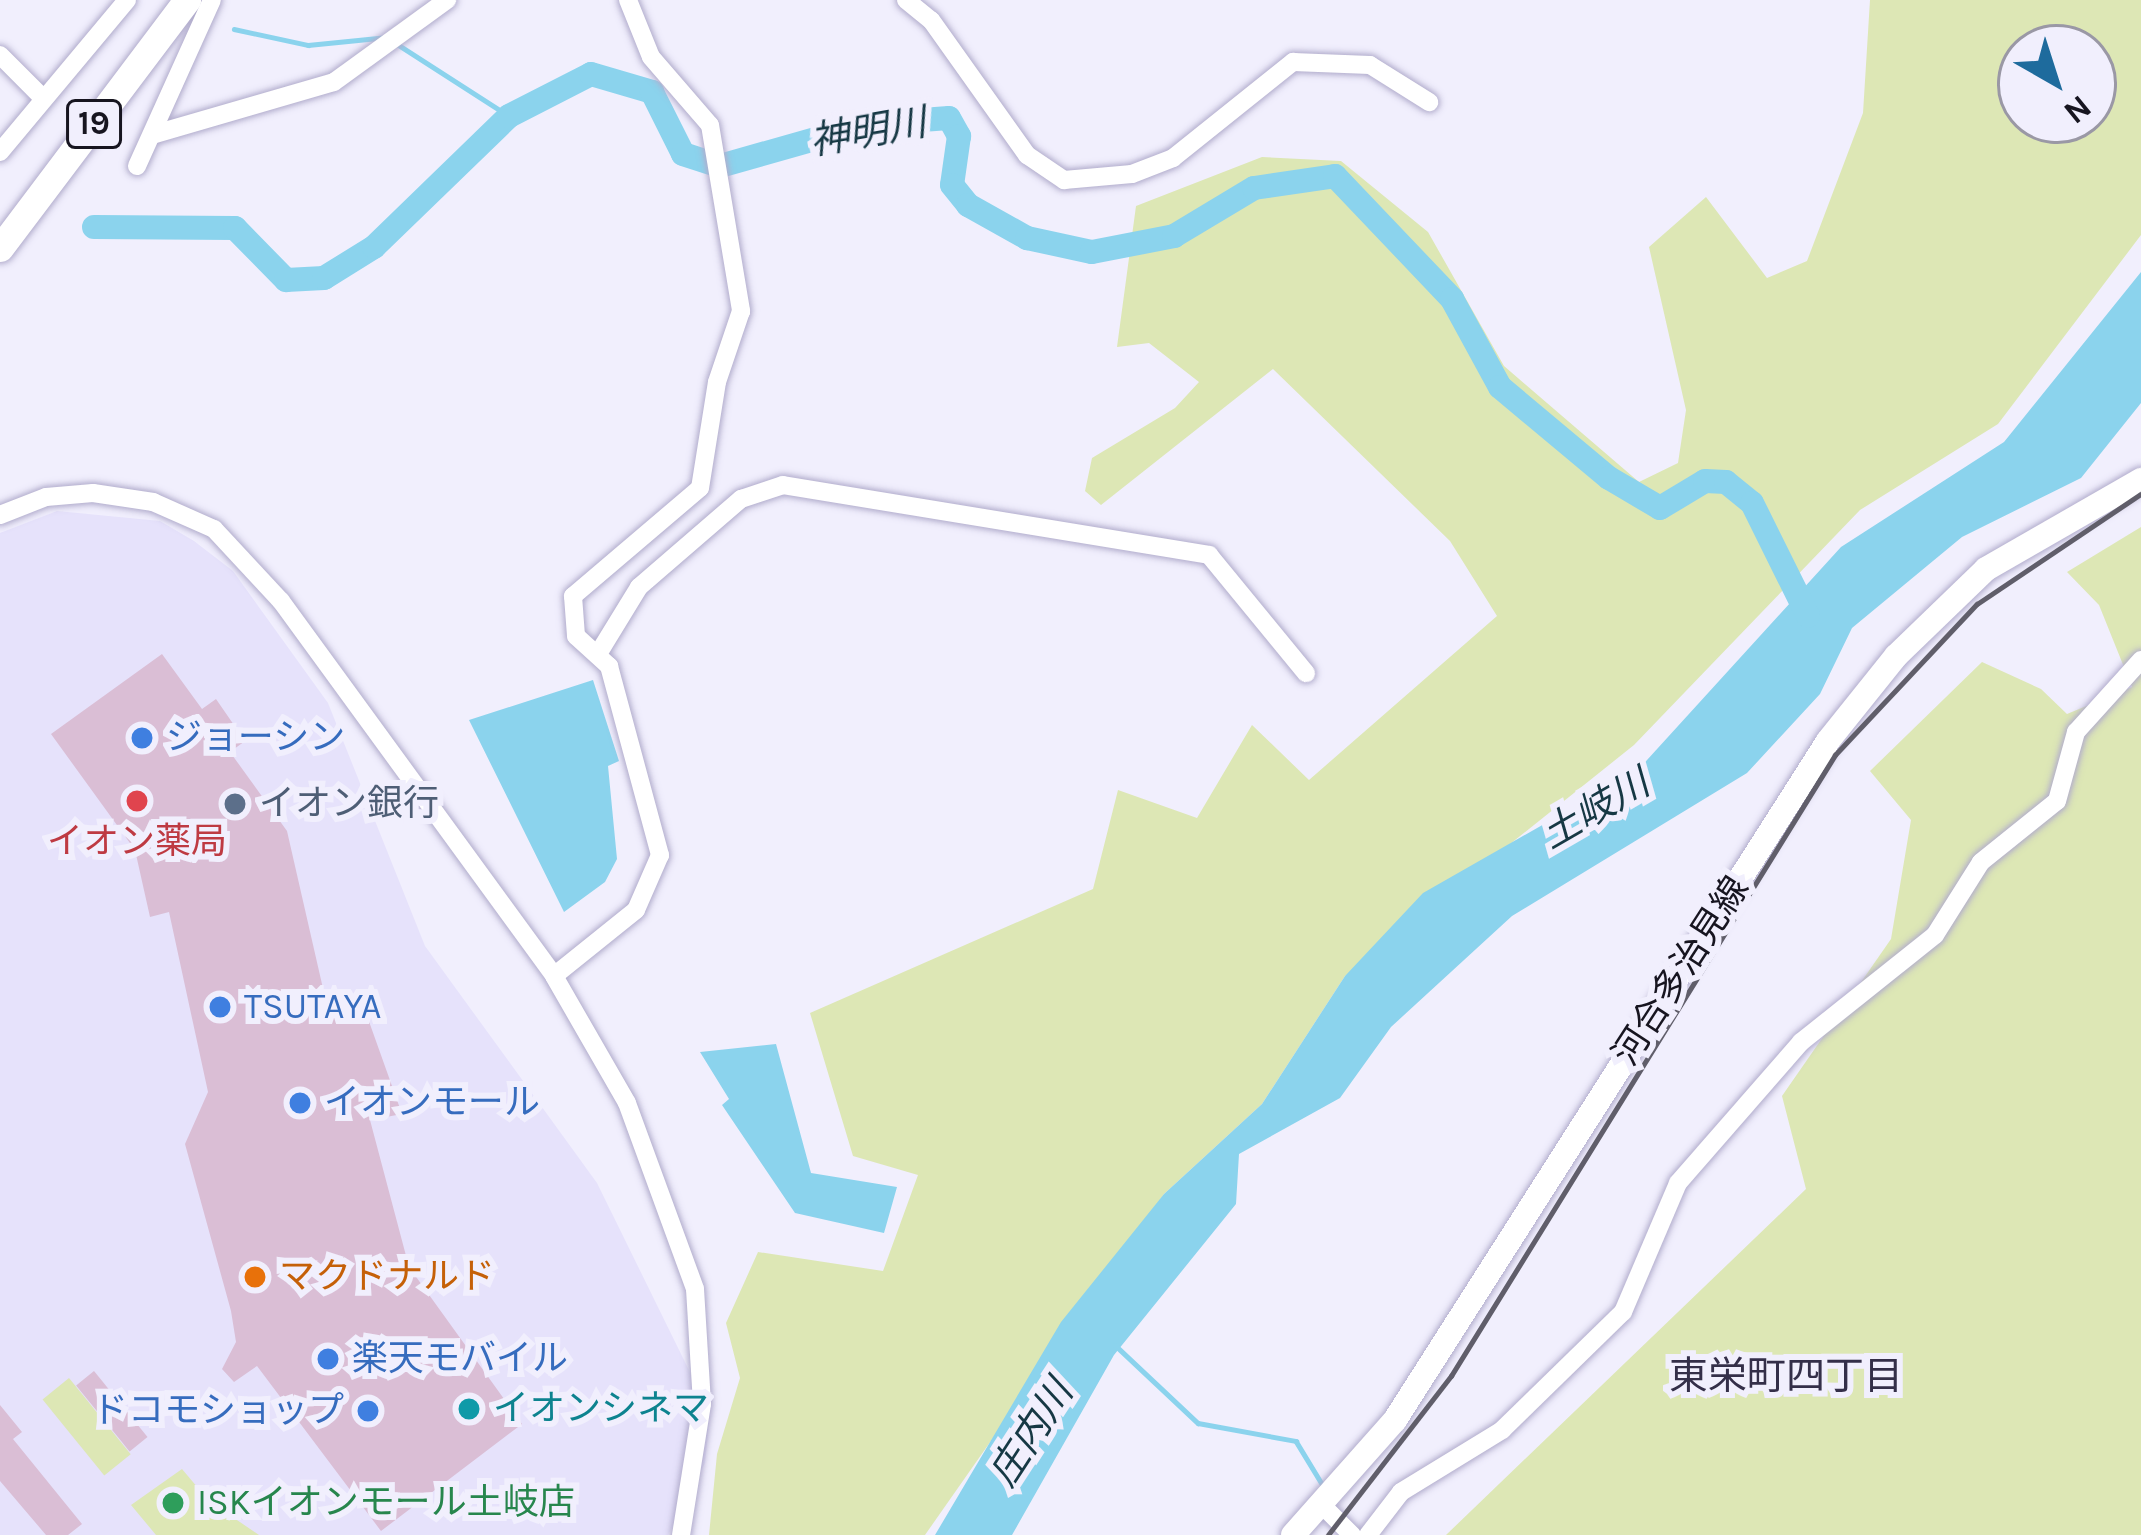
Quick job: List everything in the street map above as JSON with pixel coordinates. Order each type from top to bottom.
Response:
[{"type":"highway","name":"19","points":[[0,227],[165,0]]},
{"type":"highway","name":"19","points":[[0,248],[188,0]]},
{"type":"main road","name":"河合多治見線","points":[[1293,1535],[1324,1507],[1395,1420],[1841,724],[1971,581],[2141,480]]},
{"type":"street","points":[[0,152],[41,96],[127,0]]},
{"type":"street","points":[[137,166],[155,134],[164,94],[212,0]]},
{"type":"street","points":[[155,134],[334,82],[447,0]]},
{"type":"street","points":[[554,976],[636,910],[660,855],[609,666],[576,636],[573,596],[700,488],[717,382],[741,311],[710,125],[651,57],[628,0]]},
{"type":"street","points":[[906,0],[931,20],[1027,155],[1064,180],[1132,174],[1173,158],[1293,62],[1370,65],[1429,102]]},
{"type":"street","points":[[0,55],[41,96]]},
{"type":"street","points":[[598,654],[639,587],[741,499],[783,485],[1209,555],[1306,673]]},
{"type":"street","points":[[0,515],[46,496],[93,493],[168,507],[214,529],[281,601],[554,976],[627,1103],[695,1289],[702,1404],[681,1535]]},
{"type":"street","points":[[1368,1535],[1400,1492],[1502,1430],[1623,1312],[1678,1183],[1802,1042],[1935,935],[1981,862],[2057,801],[2076,732],[2141,661]]},
{"type":"street","points":[[1324,1507],[1352,1535]]},
{"type":"shaded area","name":"イオンモール","points":[[57,511],[160,521],[194,541],[233,571],[328,703],[425,946],[597,1183],[710,1413],[705,1463],[668,1535],[0,1535],[0,533]]},
{"type":"green space","points":[[1870,0],[2141,0],[2141,235],[1998,424],[1860,510],[1634,745],[1345,976],[1262,1104],[1164,1194],[925,1535],[709,1535],[717,1454],[740,1378],[726,1323],[758,1252],[883,1271],[918,1175],[853,1156],[810,1013],[1093,889],[1118,790],[1197,818],[1252,725],[1309,780],[1497,616],[1450,541],[1273,369],[1101,505],[1085,491],[1092,458],[1175,408],[1199,382],[1149,343],[1117,347],[1136,206],[1262,157],[1341,161],[1428,232],[1504,366],[1639,482],[1678,463],[1686,410],[1649,247],[1706,197],[1767,278],[1807,261],[1863,113]]},
{"type":"green space","points":[[2141,527],[2141,1535],[1446,1535],[1806,1189],[1782,1096],[1891,939],[1911,820],[1870,771],[1982,662],[2041,689],[2067,714],[2132,687],[2099,605],[2067,572]]},
{"type":"green space","points":[[69,1378],[131,1454],[104,1476],[43,1399]]},
{"type":"green space","name":"ISKイオンモール土岐店","points":[[182,1469],[209,1501],[259,1535],[156,1535],[131,1505]]},
{"type":"water","points":[[2141,272],[2141,403],[2081,478],[1962,537],[1852,628],[1820,694],[1747,773],[1512,916],[1391,1027],[1340,1098],[1239,1154],[1236,1204],[1114,1355],[1012,1535],[935,1535],[1061,1322],[1164,1194],[1262,1104],[1345,976],[1423,893],[1637,771],[1841,547],[2004,442]]},
{"type":"water","points":[[593,680],[619,761],[608,766],[617,859],[605,882],[564,912],[469,720]]},
{"type":"water","points":[[776,1044],[811,1173],[897,1187],[884,1233],[795,1213],[722,1105],[729,1099],[700,1052]]},
{"type":"building","name":"イオンモール","points":[[162,654],[202,709],[216,699],[245,741],[230,752],[287,831],[327,1006],[361,999],[402,1114],[370,1120],[409,1267],[522,1424],[381,1531],[257,1366],[234,1382],[222,1369],[236,1342],[231,1311],[185,1144],[208,1092],[169,912],[150,917],[135,850],[51,734]]},
{"type":"building","points":[[94,1371],[147,1437],[130,1452],[76,1385]]},
{"type":"building","points":[[0,1405],[22,1432],[13,1439],[82,1524],[68,1535],[46,1535],[0,1481]]},
{"type":"waterway","points":[[234,29],[308,45],[388,37]]},
{"type":"waterway","points":[[397,44],[509,116]]},
{"type":"waterway","name":"神明川","points":[[94,227],[235,228],[286,280],[324,278],[374,247],[509,116],[591,74],[652,92],[683,154],[720,166],[868,124],[949,118],[959,136],[952,185],[968,205],[1027,238],[1092,252],[1174,236],[1254,188],[1335,176],[1452,299],[1500,387],[1609,478],[1660,508],[1705,481],[1726,482],[1752,503],[1808,616]]},
{"type":"waterway","points":[[1115,1345],[1198,1423],[1296,1441],[1324,1487]]},
{"type":"railway","points":[[1328,1535],[1451,1376],[1835,755],[1977,604],[2141,494]]},
{"type":"place","name":"ジョーシン","points":[[142,738]]},
{"type":"place","name":"イオン薬局","points":[[137,801]]},
{"type":"place","name":"イオン銀行","points":[[235,804]]},
{"type":"place","name":"TSUTAYA","points":[[220,1007]]},
{"type":"place","name":"イオンモール","points":[[300,1103]]},
{"type":"place","name":"マクドナルド","points":[[255,1277]]},
{"type":"place","name":"楽天モバイル","points":[[328,1359]]},
{"type":"place","name":"イオンシネマ","points":[[469,1409]]},
{"type":"place","name":"ドコモショップ","points":[[368,1411]]},
{"type":"place","name":"ISKイオンモール土岐店","points":[[173,1503]]},
{"type":"district","name":"東栄町四丁目","points":[[1786,1376]]},
{"type":"water label","name":"土岐川","points":[[1595,809]]},
{"type":"water label","name":"庄内川","points":[[1031,1433]]}]
